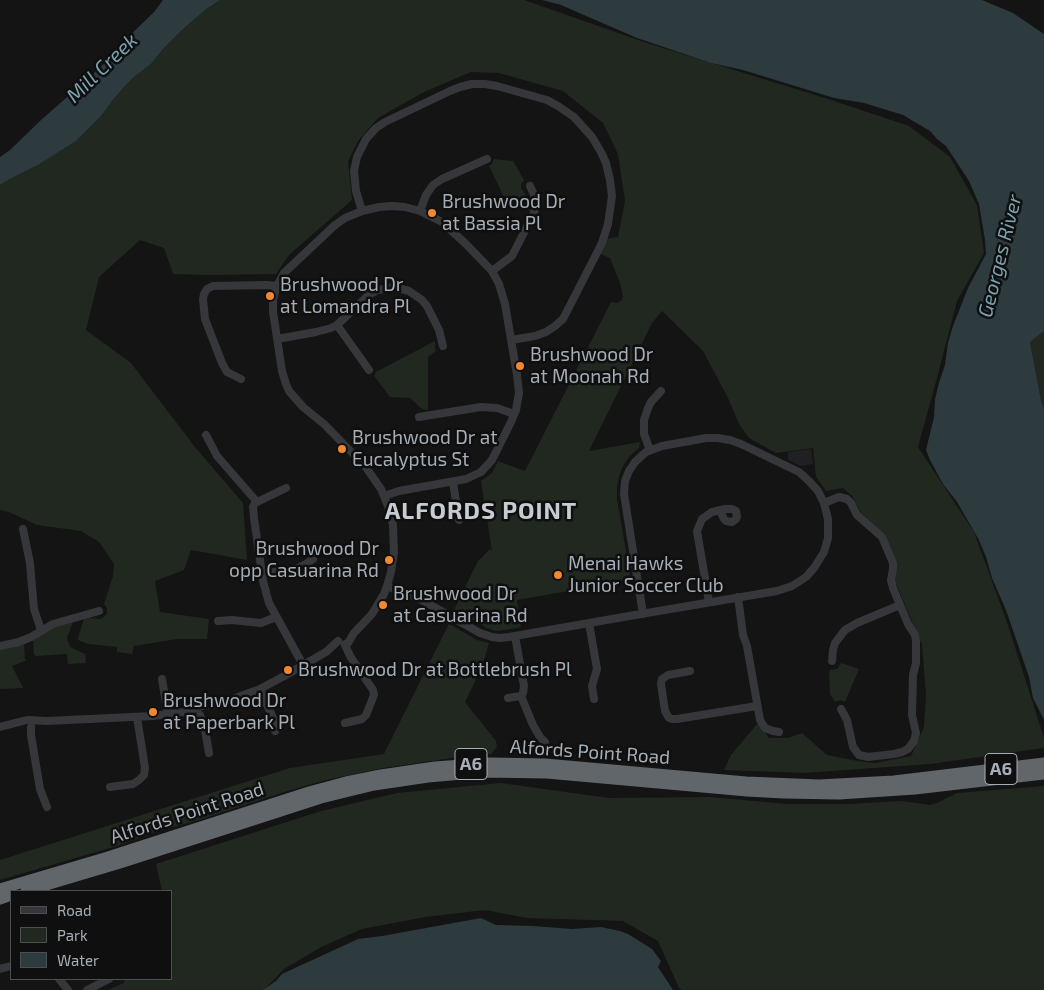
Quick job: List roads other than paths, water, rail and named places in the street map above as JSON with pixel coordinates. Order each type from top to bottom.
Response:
[{"type":"highway","name":"Alfords Point Road","points":[[0,889],[126,852],[309,792],[381,775],[435,767],[490,763],[545,764],[800,785],[958,780],[1044,774]]},
{"type":"highway","name":"Alfords Point Road","points":[[29,890],[321,798],[374,785],[434,776],[492,772],[546,773],[800,794],[859,793],[958,780],[1044,763]]},
{"type":"street","points":[[362,211],[356,191],[354,171],[357,157],[366,139],[376,128],[385,122],[450,90],[472,84],[497,86],[547,100],[574,117],[599,147],[606,163],[612,196],[608,224],[602,243],[563,319],[546,332],[512,340]]},
{"type":"street","points":[[420,211],[426,195],[433,185],[442,179],[487,159]]},
{"type":"street","points":[[492,271],[512,256],[533,216],[536,199],[530,186]]},
{"type":"street","points":[[0,727],[11,725],[29,726],[46,721],[168,715],[201,711],[260,689],[342,644],[372,614],[387,586],[394,552],[393,525],[388,506],[376,481],[365,466],[324,424],[302,407],[293,397],[284,377],[272,305],[276,286],[284,273],[329,229],[345,218],[362,211],[392,206],[420,211],[448,226],[492,271],[504,296],[519,387],[514,414],[495,455],[485,468],[472,478],[399,491],[384,496]]},
{"type":"street","points":[[241,379],[227,372],[222,363],[205,320],[204,294],[207,289],[213,286],[276,286]]},
{"type":"street","points":[[277,339],[322,331],[337,325],[374,292],[385,288],[398,288],[416,295],[427,306],[441,335],[443,346]]},
{"type":"street","points":[[337,325],[369,370]]},
{"type":"street","points":[[650,450],[644,434],[644,420],[651,402],[661,391]]},
{"type":"street","points":[[419,417],[481,407],[497,408],[514,414]]},
{"type":"street","points":[[206,435],[216,456],[257,502]]},
{"type":"street","points":[[387,586],[420,599],[484,635],[496,638],[643,614],[786,588],[801,581],[810,573],[822,558],[828,538],[828,519],[824,503],[814,486],[798,472],[740,444],[718,438],[706,438],[667,445],[650,450],[638,458],[627,476],[624,488],[625,506],[643,614]]},
{"type":"street","points":[[453,482],[459,520]]},
{"type":"street","points":[[286,488],[257,502],[254,505],[253,511],[266,596],[304,665]]},
{"type":"street","points":[[824,503],[839,497],[847,499],[857,515],[882,537],[892,563],[891,582],[916,641],[912,715],[916,733],[908,749],[899,753],[868,757],[861,756],[854,747],[847,720],[841,710]]},
{"type":"street","points":[[709,602],[697,531],[705,516],[712,512],[720,511]]},
{"type":"street","points":[[23,529],[30,563],[34,609],[41,630]]},
{"type":"street","points":[[262,574],[298,568],[313,559]]},
{"type":"street","points":[[738,597],[743,635],[747,646],[760,720],[769,730],[779,732]]},
{"type":"street","points":[[832,661],[835,643],[845,630],[900,605]]},
{"type":"street","points":[[0,646],[31,637],[60,621],[99,612]]},
{"type":"street","points":[[218,621],[232,620],[260,623],[276,617]]},
{"type":"street","points":[[589,623],[597,669],[593,682],[594,699]]},
{"type":"street","points":[[515,636],[524,686],[521,696],[533,724],[545,742]]},
{"type":"street","points":[[342,644],[373,690],[374,695],[366,715],[362,719],[345,723]]},
{"type":"street","points":[[690,671],[668,675],[662,679],[661,684],[666,714],[672,719],[757,706]]},
{"type":"street","points":[[162,679],[168,715]]},
{"type":"street","points":[[260,689],[271,713],[275,731]]},
{"type":"street","points":[[508,698],[521,696]]},
{"type":"street","points":[[201,711],[209,753]]},
{"type":"street","points":[[110,787],[133,784],[144,775],[145,768],[137,717]]},
{"type":"street","points":[[29,726],[41,794],[47,808]]},
{"type":"street","points":[[60,980],[68,990]]},
{"type":"street","points":[[87,990],[107,980]]},
{"type":"water","name":"Mill Creek","points":[[163,0],[220,0],[182,30],[151,64],[134,77],[102,115],[76,141],[38,165],[0,185],[0,157],[107,61]]},
{"type":"water","name":"Georges River","points":[[542,0],[982,0],[1013,13],[1044,34],[1044,331],[1030,342],[1044,408],[1044,720],[1033,698],[1029,677],[979,540],[957,502],[943,484],[926,450],[934,417],[935,399],[945,365],[953,326],[968,288],[986,254],[979,204],[969,181],[946,146],[930,131],[903,115],[864,103],[834,98],[743,70],[711,63],[637,38],[561,5]]},
{"type":"water","points":[[481,918],[496,925],[572,929],[601,927],[628,934],[652,949],[661,961],[658,967],[673,990],[263,990],[282,974],[358,939]]},
{"type":"place","name":"Brushwood Dr at Bassia Pl","points":[[432,213]]},
{"type":"place","name":"Brushwood Dr at Lomandra Pl","points":[[270,296]]},
{"type":"place","name":"Brushwood Dr at Moonah Rd","points":[[520,366]]},
{"type":"place","name":"Brushwood Dr at Eucalyptus St","points":[[342,449]]},
{"type":"place","name":"Brushwood Dr opp Casuarina Rd","points":[[389,560]]},
{"type":"place","name":"Menai Hawks Junior Soccer Club","points":[[558,575]]},
{"type":"place","name":"Brushwood Dr at Casuarina Rd","points":[[383,605]]},
{"type":"place","name":"Brushwood Dr at Bottlebrush Pl","points":[[288,670]]},
{"type":"place","name":"Brushwood Dr at Paperbark Pl","points":[[153,712]]},
{"type":"district","name":"ALFORDS POINT","points":[[481,511]]}]
